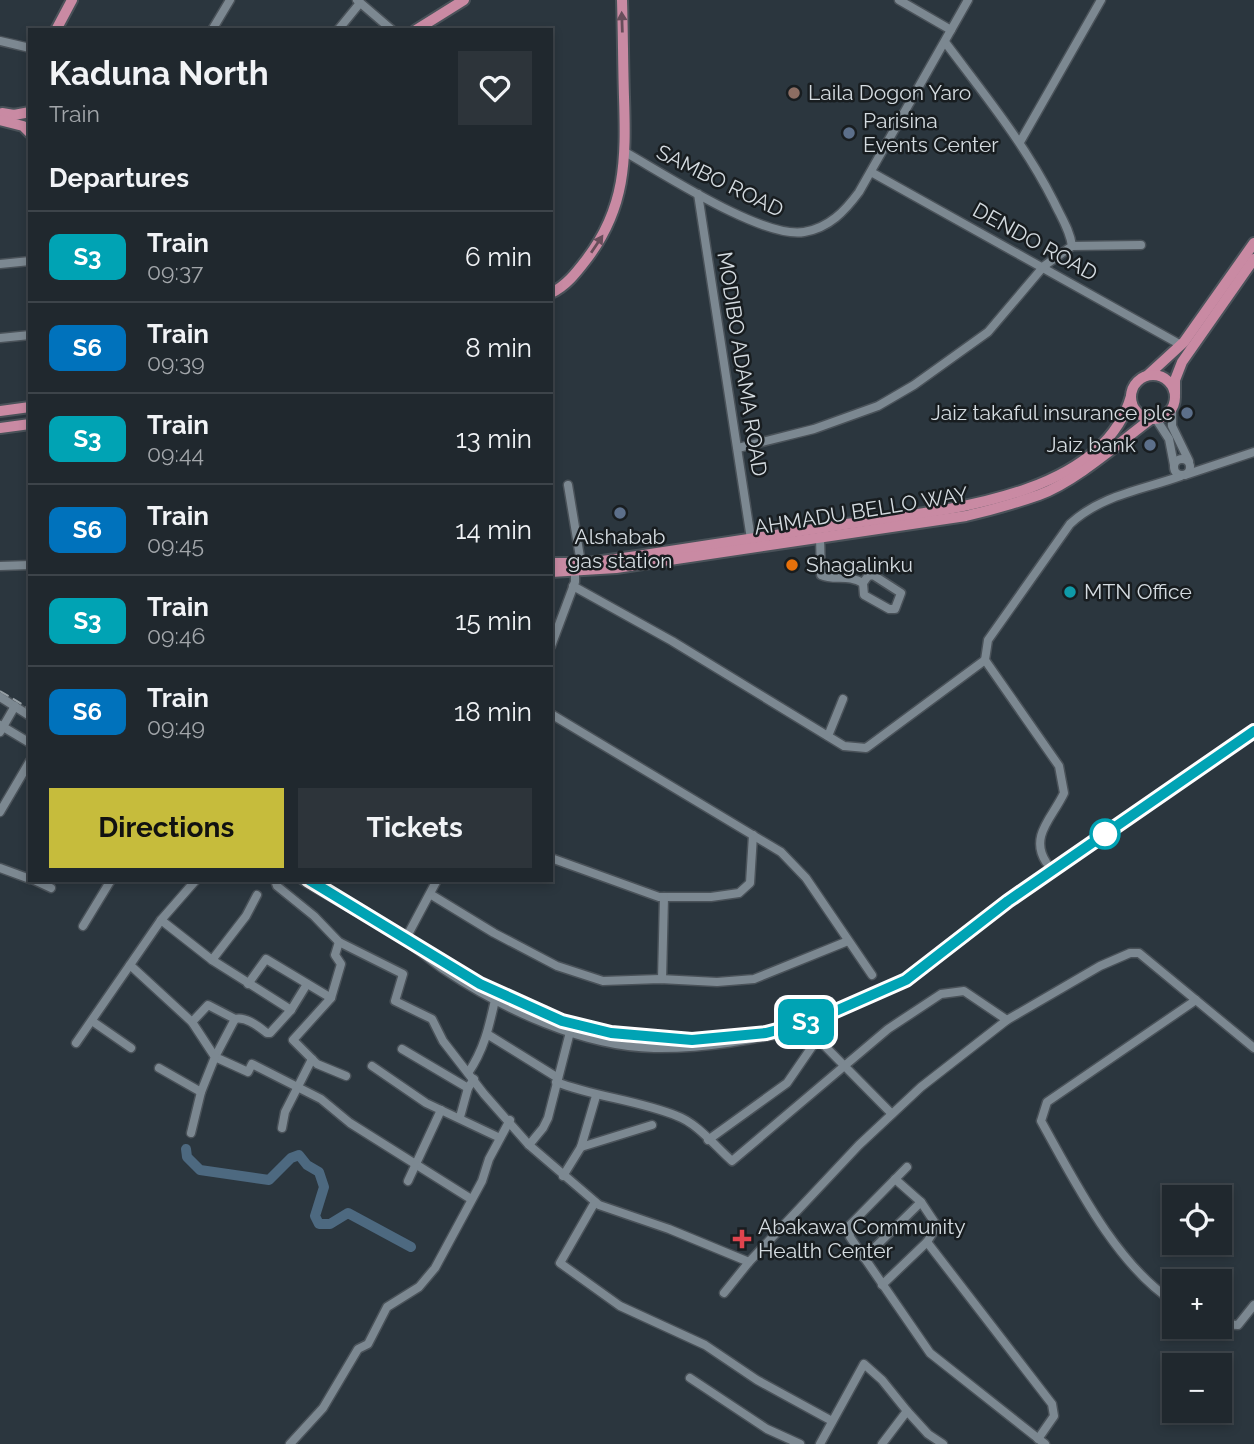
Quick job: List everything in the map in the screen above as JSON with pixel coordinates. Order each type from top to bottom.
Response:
[{"type":"main road","points":[[50,28],[64,0]]},
{"type":"main road","points":[[58,28],[72,0]]},
{"type":"main road","points":[[419,28],[464,0]]},
{"type":"main road","points":[[553,292],[561,288],[599,242],[611,221],[621,186],[625,152],[622,0]]},
{"type":"main road","points":[[0,112],[14,115],[28,113]]},
{"type":"main road","points":[[0,120],[23,126],[28,131]]},
{"type":"main road","points":[[1254,243],[1181,345],[1135,384],[1131,396],[1137,411],[1154,419],[1167,414],[1172,408],[1175,380],[1189,350],[1254,259]]},
{"type":"main road","points":[[1148,375],[1166,379],[1175,394]]},
{"type":"main road","name":"AHMADU BELLO WAY","points":[[553,572],[999,500],[1058,475],[1108,441],[1123,420],[1131,396]]},
{"type":"main road","points":[[0,411],[28,407]]},
{"type":"main road","name":"AHMADU BELLO WAY","points":[[553,564],[578,567],[966,516],[1038,496],[1069,479],[1154,419]]},
{"type":"main road","points":[[0,428],[28,424]]},
{"type":"street","points":[[213,28],[230,0]]},
{"type":"street","points":[[899,0],[951,30]]},
{"type":"street","name":"SAMBO ROAD","points":[[625,152],[698,194],[787,233],[803,232],[835,219],[854,199],[871,172],[968,0]]},
{"type":"street","points":[[1020,142],[1101,0]]},
{"type":"street","points":[[339,28],[359,1],[390,28]]},
{"type":"street","points":[[0,41],[28,48]]},
{"type":"street","points":[[945,42],[1020,142],[1071,235],[1072,246]]},
{"type":"street","name":"DENDO ROAD","points":[[871,172],[1044,266],[1181,345]]},
{"type":"street","name":"MODIBO ADAMA ROAD","points":[[698,194],[751,539]]},
{"type":"street","points":[[738,447],[827,424],[878,405],[914,385],[988,332],[1044,266],[1072,246],[1141,245]]},
{"type":"street","points":[[0,264],[28,261]]},
{"type":"street","points":[[0,338],[28,335]]},
{"type":"street","points":[[1172,408],[1172,426],[1189,463],[1183,476]]},
{"type":"street","points":[[1154,419],[1169,439],[1174,467],[1183,476]]},
{"type":"street","points":[[1046,862],[1039,852],[1039,838],[1064,793],[1059,766],[985,660],[988,640],[1070,524],[1079,516],[1117,496],[1207,470],[1254,453]]},
{"type":"street","points":[[1163,481],[1172,474],[1180,458],[1195,469],[1207,470]]},
{"type":"street","points":[[553,641],[578,567],[568,485]]},
{"type":"street","points":[[820,537],[822,577],[849,576],[863,583]]},
{"type":"street","points":[[0,566],[28,565]]},
{"type":"street","points":[[873,575],[900,591],[896,608],[889,609],[864,595],[863,583],[868,576],[873,575]]},
{"type":"street","points":[[573,586],[648,627],[844,746],[866,748],[985,660]]},
{"type":"street","points":[[0,697],[28,715]]},
{"type":"street","points":[[828,736],[843,699]]},
{"type":"street","points":[[15,706],[1,728],[28,742]]},
{"type":"street","points":[[553,715],[753,835],[793,863],[872,975]]},
{"type":"street","points":[[0,812],[28,764]]},
{"type":"street","points":[[553,859],[662,897],[711,897],[744,891],[750,883],[753,835]]},
{"type":"street","points":[[0,868],[28,878]]},
{"type":"street","points":[[38,882],[51,888]]},
{"type":"street","points":[[83,926],[110,882]]},
{"type":"street","points":[[76,1044],[161,920],[192,882]]},
{"type":"street","points":[[276,882],[339,942],[403,974],[396,1001],[432,1019],[443,1041],[484,1094],[510,1120],[529,1145],[595,1202],[749,1262]]},
{"type":"street","points":[[305,882],[405,940],[446,971],[495,1000],[570,1032],[618,1044],[653,1048],[740,1042],[807,1028],[892,1114]]},
{"type":"street","points":[[405,940],[436,882]]},
{"type":"street","points":[[430,894],[494,933],[557,966],[603,981],[661,979],[717,982],[754,979],[848,941]]},
{"type":"street","points":[[212,960],[246,916],[257,895]]},
{"type":"street","points":[[661,979],[662,897]]},
{"type":"street","points":[[161,920],[212,960],[291,1010]]},
{"type":"street","points":[[339,942],[335,955],[341,964],[331,998],[293,1040],[312,1059],[346,1076]]},
{"type":"street","points":[[724,1293],[749,1262],[859,1145],[921,1087],[1007,1020],[1100,965],[1130,953],[1139,953],[1254,1048]]},
{"type":"street","points":[[248,984],[266,959],[331,998]]},
{"type":"street","points":[[130,965],[192,1022],[215,1057],[248,1072],[252,1064],[321,1099],[350,1123],[471,1199]]},
{"type":"street","points":[[192,1022],[208,1005],[235,1019],[249,1021],[270,1033],[291,1010],[307,984]]},
{"type":"street","points":[[487,1034],[557,1080],[596,1096],[617,1098],[679,1116],[732,1161],[888,1029],[948,992],[964,991],[1007,1020]]},
{"type":"street","points":[[460,1117],[471,1076],[492,1020],[495,1000]]},
{"type":"street","points":[[1162,1294],[1134,1269],[1088,1202],[1041,1121],[1047,1102],[1196,1000]]},
{"type":"street","points":[[191,1133],[201,1092],[235,1019]]},
{"type":"street","points":[[92,1021],[131,1048]]},
{"type":"street","points":[[529,1145],[548,1118],[570,1032]]},
{"type":"street","points":[[708,1140],[787,1083],[818,1038]]},
{"type":"street","points":[[401,1049],[468,1088]]},
{"type":"street","points":[[282,1128],[285,1112],[296,1086],[312,1059]]},
{"type":"street","points":[[372,1066],[403,1089],[500,1138]]},
{"type":"street","points":[[159,1068],[201,1092]]},
{"type":"street","points":[[563,1175],[581,1147],[596,1096]]},
{"type":"street","points":[[408,1181],[441,1110]]},
{"type":"street","points":[[290,1444],[323,1408],[358,1349],[368,1344],[387,1307],[419,1287],[435,1268],[482,1181],[510,1120]]},
{"type":"street","points":[[581,1147],[652,1125]]},
{"type":"street","points":[[907,1167],[849,1226],[850,1237],[930,1353],[1041,1441],[1054,1416],[1052,1404],[927,1242]]},
{"type":"street","points":[[882,1285],[927,1242],[937,1226],[921,1202],[895,1180]]},
{"type":"street","points":[[595,1202],[560,1263],[620,1306],[705,1345],[757,1380],[832,1421]]},
{"type":"street","points":[[864,1258],[921,1202]]},
{"type":"street","points":[[1232,1325],[1238,1325],[1254,1305]]},
{"type":"street","points":[[821,1444],[864,1364],[882,1380],[928,1434],[942,1444]]},
{"type":"street","points":[[690,1378],[768,1429],[800,1444]]},
{"type":"street","points":[[882,1444],[907,1411]]},
{"type":"waterway","points":[[186,1149],[187,1157],[200,1170],[269,1180],[291,1158],[299,1155],[307,1165],[319,1172],[324,1187],[315,1216],[319,1224],[330,1224],[348,1213],[411,1247]]},
{"type":"railway","points":[[0,691],[28,708]]},
{"type":"railway","points":[[312,882],[480,984],[562,1021],[611,1033],[692,1040],[766,1033],[815,1020],[906,980],[1008,901],[1254,731]]},
{"type":"train","name":"S3","points":[[312,882],[480,984],[562,1021],[611,1033],[692,1040],[766,1033],[815,1020],[906,980],[1008,901],[1254,731]]},
{"type":"place","name":"Laila Dogon Yaro","points":[[794,93]]},
{"type":"place","name":"Parisina Events Center","points":[[849,133]]},
{"type":"place","name":"Jaiz takaful insurance plc","points":[[1187,413]]},
{"type":"place","name":"Jaiz bank","points":[[1150,445]]},
{"type":"place","name":"Alshabab gas station","points":[[620,513]]},
{"type":"place","name":"Shagalinku","points":[[792,565]]},
{"type":"place","name":"MTN Office","points":[[1070,592]]},
{"type":"place","name":"Abakawa Community Health Center","points":[[742,1239]]}]
